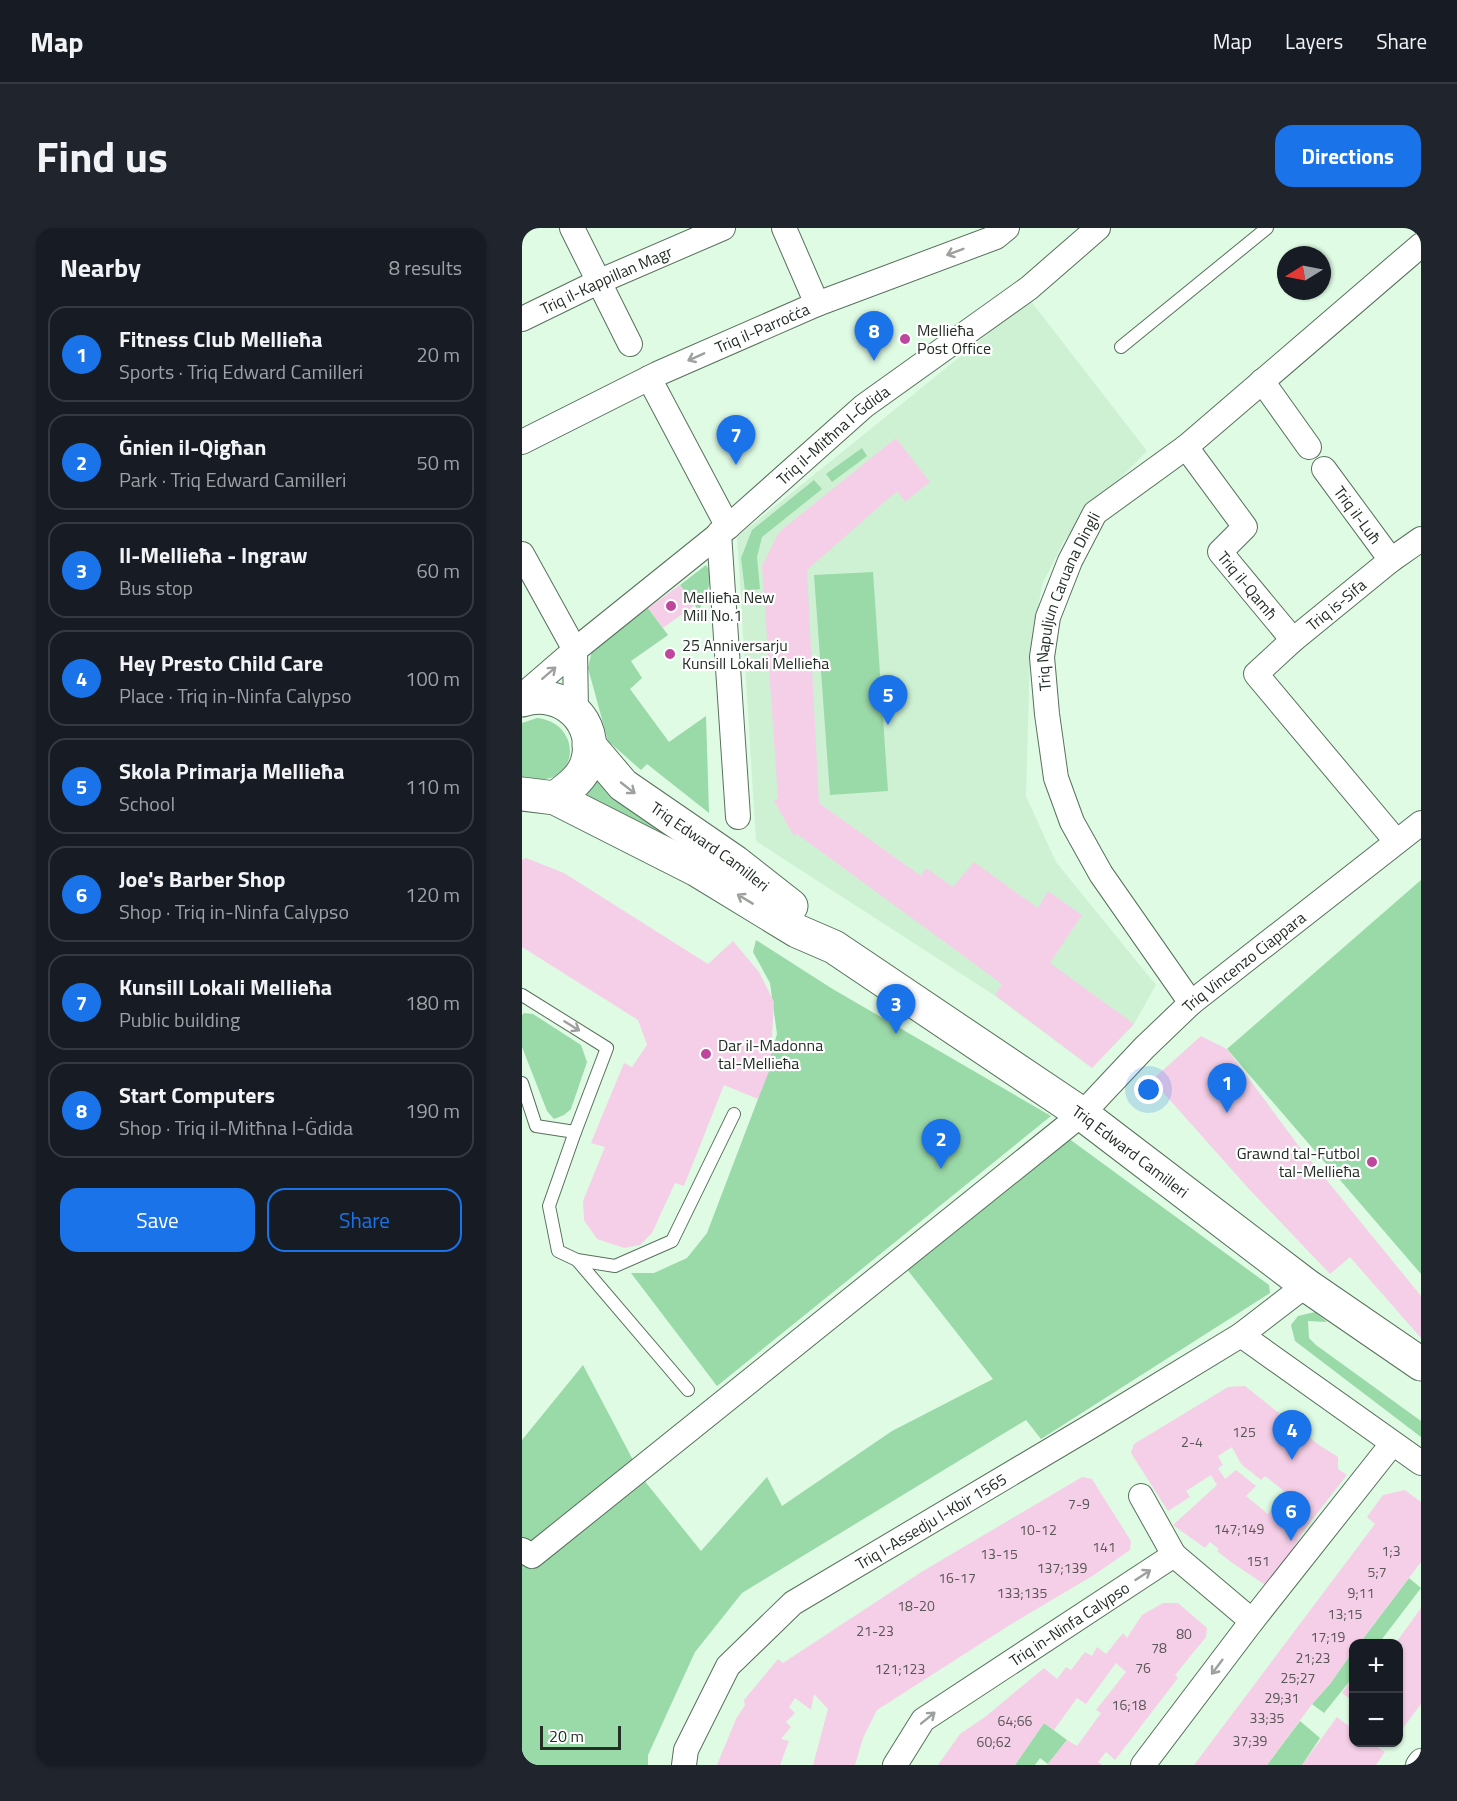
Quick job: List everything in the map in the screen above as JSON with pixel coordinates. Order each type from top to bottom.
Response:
[{"type":"street","points":[[572,228],[630,344]]},
{"type":"street","name":"Triq il-Kappillan Magr","points":[[522,319],[598,282],[723,228]]},
{"type":"street","points":[[784,228],[817,304]]},
{"type":"street","name":"Triq il-Mitħna l-Ġdida","points":[[522,698],[575,650],[724,530],[864,406],[1029,288],[1098,228]]},
{"type":"street","name":"Triq il-Parroċċa","points":[[522,442],[649,378],[817,304],[998,231]]},
{"type":"street","name":"Triq Napuljun Caruana Dingli","points":[[1191,1003],[1101,874],[1072,822],[1056,778],[1047,714],[1042,657],[1048,617],[1070,561],[1095,513],[1186,447],[1421,245]]},
{"type":"street","points":[[649,378],[724,530],[738,817]]},
{"type":"street","points":[[1262,381],[1309,447]]},
{"type":"street","name":"Triq il-Qamħ","points":[[1186,447],[1245,527],[1220,552],[1293,640]]},
{"type":"street","name":"Triq il-Luħ","points":[[1324,469],[1391,560]]},
{"type":"street","name":"Triq is-Sifa","points":[[1396,841],[1256,674],[1293,640],[1391,560],[1420,543]]},
{"type":"street","points":[[522,554],[575,650],[576,712]]},
{"type":"street","points":[[522,698],[549,697],[562,702],[576,712]]},
{"type":"street","name":"Triq Edward Camilleri","points":[[576,712],[586,727],[590,745],[623,785],[735,862],[806,917],[834,947]]},
{"type":"street","points":[[535,800],[572,785],[584,771],[590,745]]},
{"type":"street","name":"Triq Edward Camilleri","points":[[535,800],[696,870],[797,931],[834,947],[1082,1114],[1306,1285],[1421,1364]]},
{"type":"street","name":"Triq Vincenzo Ciappara","points":[[527,1553],[1082,1114],[1144,1048],[1191,1003],[1421,823]]},
{"type":"street","name":"Triq l-Assedju l-Kbir 1565","points":[[684,1765],[686,1750],[728,1666],[793,1603],[1241,1335],[1306,1285]]},
{"type":"street","points":[[1241,1335],[1421,1463]]},
{"type":"street","points":[[1143,1765],[1252,1621],[1392,1444]]},
{"type":"street","points":[[1141,1496],[1174,1555],[1252,1621]]},
{"type":"street","name":"Triq in-Ninfa Calypso","points":[[896,1765],[923,1720],[1174,1555]]},
{"type":"street","points":[[1418,1765],[1421,1761]]},
{"type":"lane","points":[[1121,347],[1267,228]]},
{"type":"lane","points":[[522,995],[607,1048],[549,1206],[558,1251],[577,1260],[615,1266],[672,1241],[734,1114]]},
{"type":"lane","points":[[522,1083],[536,1126],[575,1132]]},
{"type":"lane","points":[[577,1260],[688,1390]]},
{"type":"shaded area","points":[[1030,300],[1147,451],[1102,497],[1064,541],[1042,585],[1030,655],[1026,796],[1056,862],[1156,985],[1134,1024],[1092,1068],[994,995],[756,841],[737,537]]},
{"type":"green space","points":[[862,448],[867,456],[832,482],[826,474]]},
{"type":"green space","points":[[814,480],[822,489],[762,537],[757,557],[760,589],[745,591],[741,558],[752,530]]},
{"type":"green space","points":[[706,565],[713,576],[699,611],[680,585]]},
{"type":"green space","points":[[873,572],[888,791],[830,795],[814,575]]},
{"type":"green space","points":[[648,608],[668,635],[631,661],[642,678],[630,689],[669,742],[706,716],[709,813],[647,764],[641,770],[608,741],[588,668],[592,650]]},
{"type":"green space","points":[[537,718],[552,722],[562,730],[568,741],[570,752],[561,772],[550,778],[530,779],[522,776],[522,723]]},
{"type":"green space","points":[[597,779],[787,915],[585,798]]},
{"type":"green space","name":"Grawnd tal-Futbol tal-Mellieħa","points":[[1421,880],[1421,1274],[1227,1049]]},
{"type":"green space","points":[[756,940],[831,988],[1051,1116],[717,1386],[631,1273],[654,1273],[687,1258],[707,1233],[758,1099],[777,1034],[770,983],[753,952]]},
{"type":"green space","points":[[524,1013],[533,1014],[581,1045],[587,1062],[571,1109],[554,1119],[547,1111],[522,1047],[522,1015]]},
{"type":"green space","points":[[1068,1138],[1269,1285],[1270,1293],[1041,1439],[1026,1420],[742,1593],[695,1652],[648,1755],[648,1765],[522,1765],[522,1440],[583,1365],[643,1479],[701,1551],[767,1477],[782,1506],[892,1431],[993,1379],[906,1268]]},
{"type":"green space","points":[[1315,1312],[1327,1322],[1308,1321],[1309,1338],[1421,1421],[1421,1437],[1295,1341],[1291,1325],[1298,1316]]},
{"type":"green space","points":[[1409,1578],[1421,1588],[1382,1639],[1363,1639]]},
{"type":"green space","points":[[1349,1657],[1349,1682],[1324,1713],[1312,1704],[1330,1684]]},
{"type":"green space","points":[[1300,1721],[1320,1738],[1302,1765],[1267,1765]]},
{"type":"green space","points":[[1044,1723],[1067,1740],[1048,1764],[1040,1758],[1035,1765],[1015,1765]]},
{"type":"building","points":[[896,438],[930,482],[905,502],[897,491],[807,570],[819,803],[921,876],[926,868],[953,887],[974,862],[1038,908],[1048,891],[1082,915],[1050,963],[1134,1024],[1092,1068],[995,995],[1002,984],[797,834],[794,836],[774,801],[778,798],[762,566],[779,532]]},
{"type":"building","name":"Mellieħa New Mill No.1","points":[[680,585],[695,605],[663,628],[648,608]]},
{"type":"building","name":"Dar il-Madonna tal-Mellieħa","points":[[526,858],[564,873],[708,964],[733,941],[759,972],[774,1002],[770,1069],[758,1099],[724,1085],[684,1186],[675,1183],[652,1233],[640,1245],[624,1248],[597,1239],[584,1220],[583,1201],[605,1147],[591,1143],[624,1063],[632,1067],[647,1045],[638,1020],[522,947],[522,860]]},
{"type":"building","points":[[1201,1036],[1227,1049],[1298,1145],[1421,1296],[1421,1338],[1350,1257],[1330,1274],[1249,1189],[1152,1080]]},
{"type":"building","points":[[1245,1386],[1319,1445],[1338,1457],[1338,1469],[1347,1475],[1308,1525],[1268,1587],[1231,1562],[1210,1542],[1205,1548],[1173,1525],[1217,1485],[1211,1475],[1186,1491],[1190,1497],[1168,1511],[1131,1453],[1134,1444],[1228,1387]],"holes":[[[1232,1447],[1241,1464],[1261,1480],[1265,1476],[1284,1491],[1268,1514],[1246,1496],[1256,1486],[1236,1470],[1225,1479],[1218,1468],[1223,1465],[1218,1456]]]},
{"type":"building","points":[[1082,1477],[1092,1479],[1131,1541],[1130,1550],[1094,1575],[1013,1623],[877,1710],[863,1738],[855,1765],[813,1765],[828,1709],[814,1694],[811,1710],[795,1698],[789,1707],[795,1713],[786,1722],[791,1727],[781,1739],[789,1741],[780,1765],[717,1765],[736,1719],[745,1705],[744,1700],[778,1659],[783,1663],[923,1571]]},
{"type":"building","points":[[1405,1490],[1421,1502],[1421,1562],[1363,1639],[1349,1639],[1349,1657],[1267,1765],[1194,1765],[1375,1524],[1367,1517],[1383,1495]]},
{"type":"building","points":[[1163,1603],[1178,1603],[1207,1628],[1206,1637],[1175,1675],[1178,1678],[1115,1760],[1106,1752],[1098,1762],[1102,1765],[1047,1765],[1067,1740],[1077,1746],[1101,1713],[1096,1710],[1126,1672],[1116,1663],[1086,1704],[1077,1698],[1054,1730],[1044,1723],[1015,1765],[938,1765],[960,1734],[985,1717],[1044,1668],[1057,1679],[1066,1667],[1071,1670],[1085,1652],[1092,1656],[1097,1647],[1106,1654],[1123,1633],[1127,1638],[1142,1615]]},
{"type":"building","points":[[1421,1608],[1421,1704],[1403,1728],[1403,1639],[1399,1639]]},
{"type":"building","points":[[1349,1683],[1349,1698],[1342,1693]]},
{"type":"building","points":[[1337,1717],[1349,1726],[1349,1747],[1377,1747],[1385,1752],[1376,1765],[1302,1765]]},
{"type":"place","name":"Mellieħa Post Office","points":[[905,339]]},
{"type":"place","name":"Start Computers","points":[[874,361]]},
{"type":"place","name":"Kunsill Lokali Mellieħa","points":[[736,465]]},
{"type":"place","name":"Mellieħa New Mill No.1","points":[[671,606]]},
{"type":"place","name":"25 Anniversarju Kunsill Lokali Mellieħa","points":[[670,654]]},
{"type":"place","name":"Skola Primarja Mellieħa","points":[[888,725]]},
{"type":"place","name":"Il-Mellieħa - Ingraw","points":[[896,1034]]},
{"type":"place","name":"Dar il-Madonna tal-Mellieħa","points":[[706,1054]]},
{"type":"place","name":"Fitness Club Mellieħa","points":[[1227,1113]]},
{"type":"place","name":"Grawnd tal-Futbol tal-Mellieħa","points":[[1372,1162]]},
{"type":"place","name":"Ġnien il-Qigħan","points":[[941,1169]]},
{"type":"place","name":"Hey Presto Child Care","points":[[1292,1460]]},
{"type":"place","name":"Joe's Barber Shop","points":[[1291,1541]]}]
